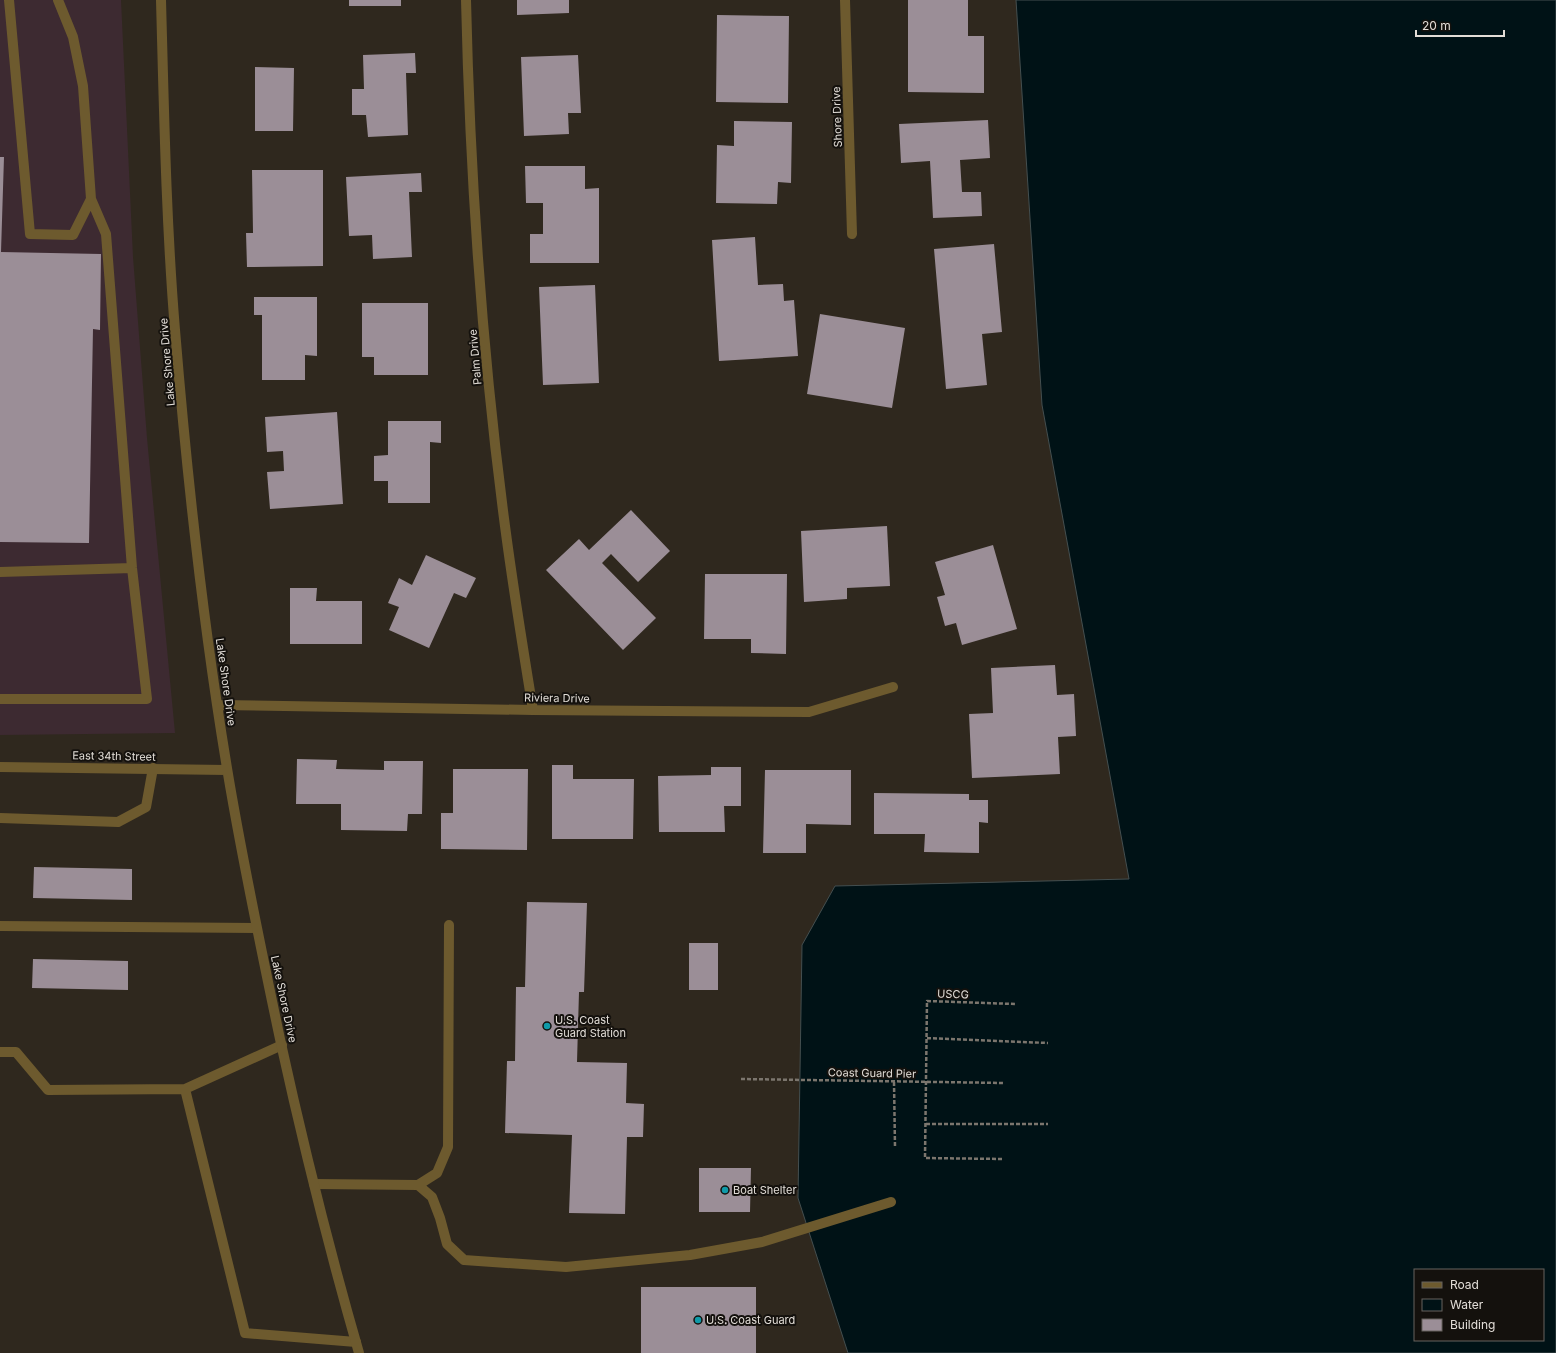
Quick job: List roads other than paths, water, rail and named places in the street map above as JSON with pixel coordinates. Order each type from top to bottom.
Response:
[{"type":"street","points":[[9,0],[30,234],[73,235],[91,199]]},
{"type":"street","points":[[0,699],[147,699],[132,568],[106,234],[91,199],[82,86],[73,37],[58,0]]},
{"type":"street","name":"Lake Shore Drive","points":[[162,0],[164,140],[175,328],[192,514],[217,705],[227,770],[256,928],[297,1118],[343,1300],[359,1353]]},
{"type":"street","name":"Palm Drive","points":[[466,0],[471,142],[485,345],[505,526],[533,710]]},
{"type":"street","name":"Shore Drive","points":[[845,0],[852,234]]},
{"type":"street","points":[[0,572],[132,568]]},
{"type":"street","name":"Riviera Drive","points":[[217,705],[533,710],[809,712],[893,687]]},
{"type":"street","name":"East 34th Street","points":[[0,767],[227,770]]},
{"type":"street","points":[[0,818],[118,822],[146,807],[154,768]]},
{"type":"street","points":[[314,1184],[418,1186],[437,1173],[448,1147],[449,925]]},
{"type":"street","points":[[0,926],[256,928]]},
{"type":"street","points":[[0,1052],[16,1052],[48,1090],[185,1089],[282,1045]]},
{"type":"street","points":[[185,1089],[245,1333],[356,1342]]},
{"type":"street","points":[[418,1186],[432,1197],[448,1244],[464,1260],[566,1267],[690,1255],[762,1242],[891,1202]]},
{"type":"water","points":[[1016,0],[1556,0],[1556,1353],[848,1353],[798,1198],[802,945],[835,886],[1129,879],[1042,405]]},
{"type":"place","name":"U.S. Coast Guard Station","points":[[547,1026]]},
{"type":"place","name":"Boat Shelter","points":[[725,1190]]},
{"type":"place","name":"U.S. Coast Guard","points":[[698,1320]]}]
